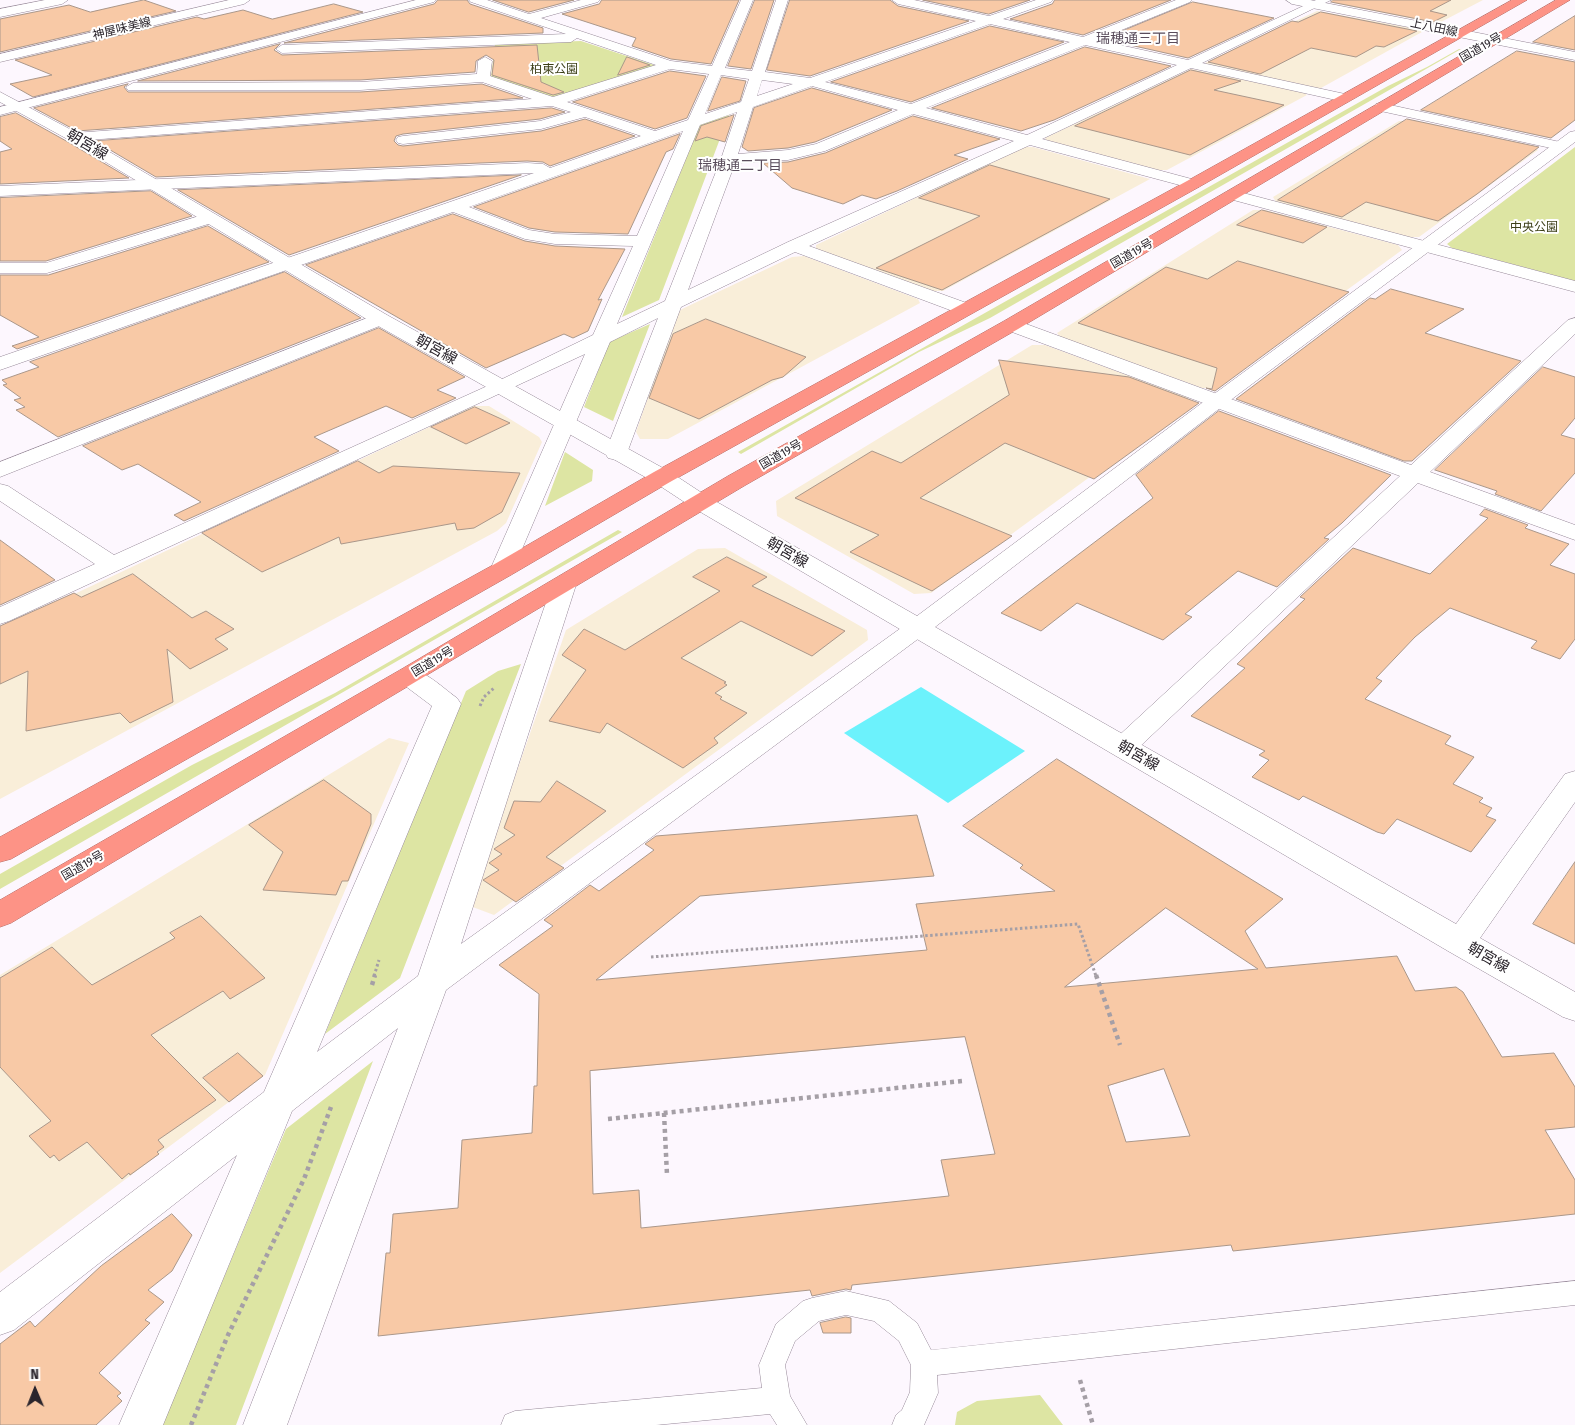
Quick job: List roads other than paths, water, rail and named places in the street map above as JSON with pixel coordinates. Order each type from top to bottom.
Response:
[{"type":"highway","name":"国道19号","points":[[0,851],[502,570],[662,477],[1193,184],[1520,0]]},
{"type":"highway","name":"国道19号","points":[[0,915],[564,585],[700,502],[1011,325],[1564,0]]},
{"type":"street","points":[[20,0],[34,6]]},
{"type":"street","points":[[0,13],[62,0]]},
{"type":"street","name":"神屋味美線","points":[[0,58],[244,0]]},
{"type":"street","points":[[6,104],[94,87],[430,0]]},
{"type":"street","points":[[476,0],[669,65],[811,82],[1193,184]]},
{"type":"street","points":[[528,18],[594,0]]},
{"type":"street","points":[[502,570],[747,0]]},
{"type":"street","points":[[616,453],[729,159],[782,0]]},
{"type":"street","points":[[898,0],[1346,98]]},
{"type":"street","points":[[0,364],[1047,0]]},
{"type":"street","points":[[729,159],[788,155],[820,148],[912,109],[1186,0]]},
{"type":"street","name":"上八田線","points":[[1292,0],[1320,2],[1493,41],[1575,56]]},
{"type":"street","points":[[0,616],[501,387],[794,246],[1190,64],[1320,2]]},
{"type":"street","points":[[230,51],[586,38]]},
{"type":"street","points":[[483,78],[488,43]]},
{"type":"street","points":[[74,137],[552,102],[669,65]]},
{"type":"street","points":[[94,87],[360,86],[483,78],[655,136]]},
{"type":"street","name":"朝宮線","points":[[6,104],[74,137],[380,319],[616,453],[662,477],[700,502],[916,628],[1575,1008]]},
{"type":"street","points":[[1381,107],[1568,141]]},
{"type":"street","points":[[357,175],[442,110]]},
{"type":"street","points":[[403,140],[541,125],[584,113]]},
{"type":"street","points":[[0,1316],[432,982],[916,628],[1217,401],[1568,141]]},
{"type":"street","points":[[0,191],[527,168],[560,170]]},
{"type":"street","points":[[1232,195],[1575,287]]},
{"type":"street","points":[[455,207],[499,225],[532,235],[555,239],[644,242]]},
{"type":"street","points":[[0,268],[47,268],[209,218]]},
{"type":"street","points":[[794,246],[965,309]]},
{"type":"street","points":[[0,470],[380,319]]},
{"type":"street","points":[[1122,747],[1575,324]]},
{"type":"street","points":[[1011,325],[1575,533]]},
{"type":"street","points":[[0,491],[112,564]]},
{"type":"street","points":[[265,1425],[432,982],[564,585]]},
{"type":"street","points":[[141,1425],[447,704],[409,676]]},
{"type":"street","points":[[1460,942],[1575,781]]},
{"type":"lane","points":[[924,1364],[1575,1293]]},
{"type":"lane","points":[[793,1425],[777,1400],[772,1365],[785,1333],[812,1310],[846,1303],[880,1310],[908,1332],[924,1364],[924,1393],[912,1420],[906,1425]]},
{"type":"lane","points":[[514,1425],[559,1423],[777,1400]]},
{"type":"water","points":[[921,687],[1025,751],[948,803],[844,733]]},
{"type":"district","name":"瑞穂通三丁目","points":[[1138,39]]},
{"type":"district","name":"瑞穂通二丁目","points":[[740,166]]},
{"type":"park label","name":"柏東公園","points":[[554,70]]},
{"type":"park label","name":"中央公園","points":[[1534,228]]}]
